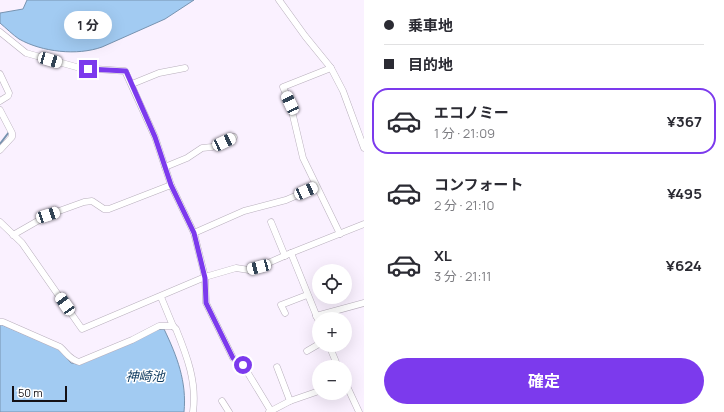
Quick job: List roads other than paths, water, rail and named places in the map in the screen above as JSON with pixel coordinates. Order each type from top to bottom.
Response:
[{"type":"street","points":[[279,0],[305,36],[331,68],[342,91],[364,148]]},
{"type":"street","points":[[0,32],[26,53],[80,68],[126,71],[171,185],[194,233],[205,278],[206,303],[233,358],[243,365],[270,411],[290,401],[312,393]]},
{"type":"street","points":[[132,84],[159,73],[186,68]]},
{"type":"street","points":[[331,68],[283,87],[290,103],[303,158],[340,234]]},
{"type":"street","points":[[0,74],[9,93],[8,96],[0,101]]},
{"type":"street","points":[[0,110],[12,133],[12,137],[0,150]]},
{"type":"street","points":[[165,167],[187,158],[202,148],[212,147],[234,137]]},
{"type":"street","points":[[13,236],[48,215],[84,202],[92,201],[104,209],[109,210],[171,185]]},
{"type":"street","points":[[194,233],[244,211],[286,200],[316,187]]},
{"type":"street","points":[[0,222],[22,243],[82,329],[161,298],[205,278],[236,268],[249,270],[259,267],[364,224]]},
{"type":"street","points":[[271,222],[288,254],[315,312]]},
{"type":"street","points":[[285,313],[281,305],[307,295]]},
{"type":"street","points":[[161,298],[173,326],[176,328],[191,369],[194,388],[193,412]]},
{"type":"street","points":[[338,312],[364,303]]},
{"type":"street","points":[[0,322],[60,347],[65,351],[70,359],[79,362],[132,340],[158,326],[173,326]]},
{"type":"street","points":[[307,351],[312,348]]},
{"type":"street","points":[[277,367],[290,401]]},
{"type":"street","points":[[352,397],[359,412]]},
{"type":"street","points":[[222,401],[229,412]]},
{"type":"water","points":[[27,0],[194,0],[165,19],[102,47],[92,50],[71,52],[49,50],[28,43],[19,39],[0,23],[0,13],[23,9]]},
{"type":"water","name":"神崎池","points":[[0,324],[59,349],[71,363],[78,364],[134,342],[155,330],[164,329],[180,369],[184,390],[184,412],[0,412]]},
{"type":"waterway","points":[[0,144],[9,132]]}]
